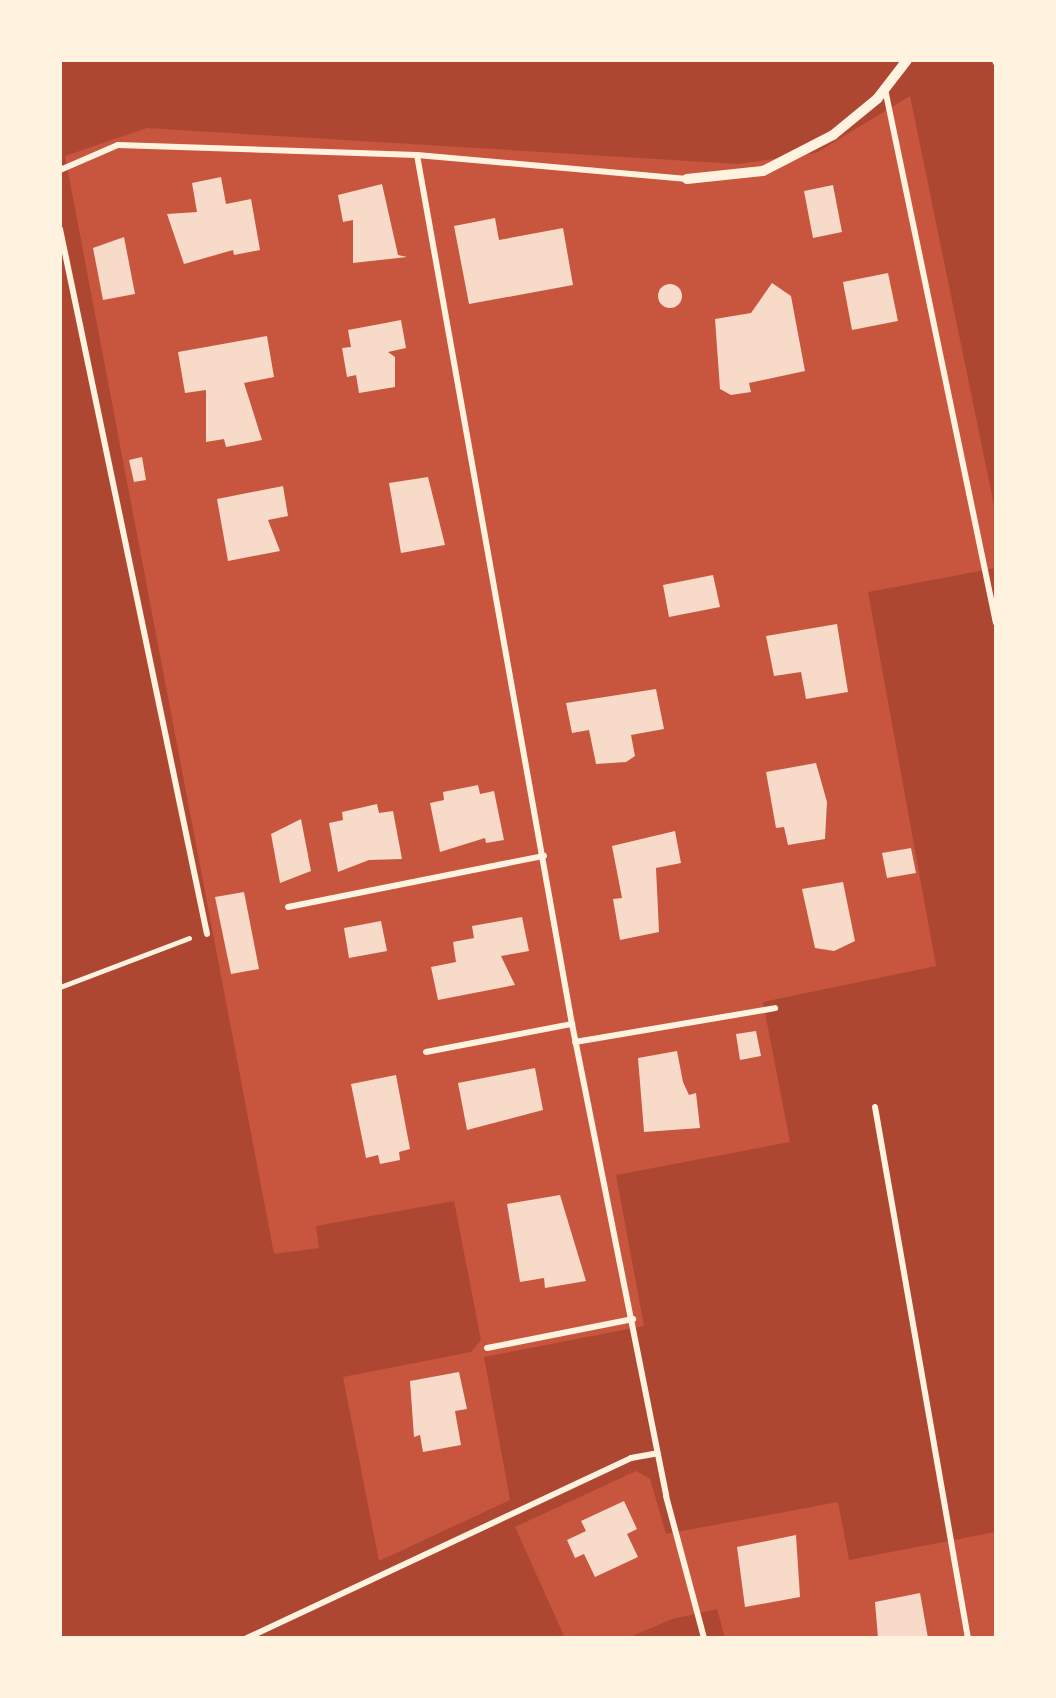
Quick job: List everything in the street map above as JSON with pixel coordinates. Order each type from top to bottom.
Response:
[{"type":"street","points":[[687,179],[764,171],[833,135],[885,88],[906,60]]},
{"type":"lane","points":[[885,88],[996,623]]},
{"type":"lane","points":[[60,170],[118,145],[416,155],[687,179]]},
{"type":"lane","points":[[416,155],[575,1042],[658,1453],[704,1638]]},
{"type":"lane","points":[[60,229],[207,934]]},
{"type":"lane","points":[[288,907],[544,856]]},
{"type":"lane","points":[[575,1042],[774,1008]]},
{"type":"lane","points":[[426,1052],[572,1024]]},
{"type":"lane","points":[[875,1107],[968,1638]]},
{"type":"lane","points":[[487,1348],[633,1319]]},
{"type":"lane","points":[[247,1638],[631,1458],[658,1453]]},
{"type":"path","points":[[60,987],[153,947],[207,934]]},
{"type":"shaded area","points":[[60,60],[996,60],[996,515],[910,96],[816,153],[738,164],[147,128],[65,156],[274,1254],[319,1248],[316,1226],[454,1201],[481,1340],[471,1352],[343,1377],[379,1561],[510,1500],[484,1357],[644,1326],[616,1175],[790,1142],[763,1002],[936,966],[868,592],[996,568],[996,1532],[849,1560],[838,1502],[666,1534],[650,1479],[636,1471],[515,1527],[565,1638],[60,1638]]},
{"type":"shaded area","points":[[717,1609],[725,1638],[628,1638],[672,1619]]},
{"type":"building","points":[[221,177],[226,204],[251,199],[260,250],[234,255],[233,250],[184,264],[167,214],[197,212],[192,183]]},
{"type":"building","points":[[382,184],[398,255],[407,257],[353,263],[353,220],[343,222],[338,195]]},
{"type":"building","points":[[833,185],[842,232],[813,238],[804,191]]},
{"type":"building","points":[[495,218],[499,240],[563,228],[573,285],[469,304],[454,226]]},
{"type":"building","points":[[124,237],[135,294],[103,300],[93,248]]},
{"type":"building","points":[[888,273],[898,321],[852,330],[843,282]]},
{"type":"building","points":[[772,283],[791,296],[805,371],[749,383],[751,392],[731,395],[720,389],[715,319],[751,313]]},
{"type":"building","points":[[670,284],[679,287],[679,305],[670,308],[661,305],[658,296],[661,287]]},
{"type":"building","points":[[401,320],[406,348],[388,352],[395,357],[395,387],[359,393],[356,375],[347,377],[342,348],[351,347],[348,330]]},
{"type":"building","points":[[267,336],[274,377],[244,383],[262,440],[226,447],[224,439],[206,442],[206,390],[185,393],[178,352]]},
{"type":"building","points":[[142,457],[146,480],[134,482],[129,460]]},
{"type":"building","points":[[428,477],[445,545],[401,553],[389,483]]},
{"type":"building","points":[[283,486],[288,516],[268,520],[280,551],[228,561],[217,499]]},
{"type":"building","points":[[713,575],[720,607],[669,617],[663,585]]},
{"type":"building","points":[[837,624],[848,692],[806,699],[801,672],[774,676],[766,636]]},
{"type":"building","points":[[656,689],[664,729],[631,735],[635,756],[626,762],[596,764],[589,730],[572,733],[566,703]]},
{"type":"building","points":[[816,763],[827,802],[825,839],[788,845],[784,827],[776,828],[766,772]]},
{"type":"building","points":[[478,785],[480,794],[494,791],[504,840],[486,843],[485,838],[440,852],[430,803],[444,800],[443,792]]},
{"type":"building","points":[[377,804],[379,813],[393,811],[402,859],[369,860],[338,872],[329,823],[343,820],[342,812]]},
{"type":"building","points":[[301,819],[311,871],[280,883],[271,834]]},
{"type":"building","points":[[675,831],[681,863],[656,868],[659,932],[620,940],[613,899],[622,898],[612,846]]},
{"type":"building","points":[[911,848],[916,873],[887,878],[882,853]]},
{"type":"building","points":[[843,882],[855,941],[834,951],[815,948],[802,889]]},
{"type":"building","points":[[244,892],[259,969],[231,974],[215,897]]},
{"type":"building","points":[[522,917],[529,951],[501,956],[515,985],[438,1000],[431,967],[456,962],[453,942],[474,938],[472,926]]},
{"type":"building","points":[[381,921],[387,951],[349,958],[344,928]]},
{"type":"building","points":[[756,1031],[761,1056],[740,1060],[736,1034]]},
{"type":"building","points":[[677,1051],[683,1082],[689,1095],[696,1093],[700,1128],[644,1132],[638,1058]]},
{"type":"building","points":[[535,1068],[543,1110],[467,1130],[458,1083]]},
{"type":"building","points":[[396,1075],[410,1149],[399,1152],[400,1160],[380,1164],[378,1155],[366,1158],[351,1084]]},
{"type":"building","points":[[560,1195],[586,1281],[545,1288],[544,1278],[520,1282],[507,1204]]},
{"type":"building","points":[[459,1372],[467,1409],[455,1411],[461,1445],[423,1452],[420,1435],[414,1437],[410,1381]]},
{"type":"building","points":[[624,1501],[637,1529],[627,1534],[638,1557],[595,1577],[584,1554],[575,1558],[567,1540],[586,1531],[581,1521]]},
{"type":"building","points":[[796,1535],[800,1597],[745,1607],[737,1547]]},
{"type":"building","points":[[920,1593],[928,1638],[878,1638],[875,1602]]}]
